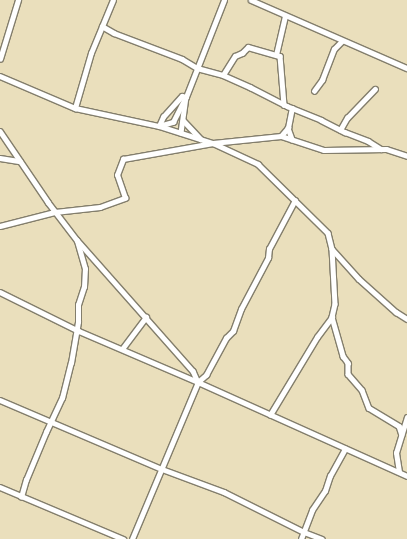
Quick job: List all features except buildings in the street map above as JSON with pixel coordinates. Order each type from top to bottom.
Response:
[{"type":"street","points":[[0,59],[18,0]]},
{"type":"street","points":[[75,108],[91,53],[113,0]]},
{"type":"street","points":[[160,126],[173,122],[186,98],[224,0]]},
{"type":"street","points":[[251,0],[342,41],[407,68]]},
{"type":"street","points":[[276,55],[285,16]]},
{"type":"street","points":[[102,26],[114,33],[182,59],[197,68],[223,76],[284,105],[368,141],[381,150]]},
{"type":"street","points":[[314,91],[322,80],[334,49],[342,41]]},
{"type":"street","points":[[223,76],[235,56],[242,53],[248,47],[280,56],[284,105]]},
{"type":"street","points":[[0,76],[75,108],[160,126],[213,143],[258,164],[328,233],[332,248],[335,304],[332,317],[317,337],[270,416]]},
{"type":"street","points":[[340,130],[347,118],[375,89]]},
{"type":"street","points":[[160,126],[163,117],[182,96],[186,98]]},
{"type":"street","points":[[181,133],[186,98]]},
{"type":"street","points":[[281,136],[288,128],[292,108]]},
{"type":"street","points":[[183,120],[202,140]]},
{"type":"street","points":[[288,128],[292,139]]},
{"type":"street","points":[[0,131],[55,212],[77,240],[193,371],[198,382]]},
{"type":"street","points":[[0,226],[55,212],[100,207],[125,198],[117,176],[123,159],[213,143],[281,136],[324,150],[386,149],[407,156]]},
{"type":"street","points":[[0,158],[20,161]]},
{"type":"street","points":[[132,539],[198,382],[206,375],[226,338],[233,332],[241,309],[268,258],[269,249],[295,200]]},
{"type":"street","points":[[21,497],[26,480],[62,398],[77,330],[78,305],[84,287],[86,269],[77,240]]},
{"type":"street","points":[[332,248],[358,279],[396,312],[407,319]]},
{"type":"street","points":[[0,292],[77,330],[198,382],[270,416],[407,476]]},
{"type":"street","points":[[122,349],[146,317]]},
{"type":"street","points":[[332,317],[343,356],[348,363],[348,374],[362,390],[369,408],[398,426],[402,435]]},
{"type":"street","points":[[0,400],[162,469],[224,492],[304,532],[322,539]]},
{"type":"street","points":[[399,472],[396,453],[407,418]]},
{"type":"street","points":[[301,539],[312,510],[325,491],[330,476],[345,449]]},
{"type":"street","points":[[0,487],[123,539]]}]
